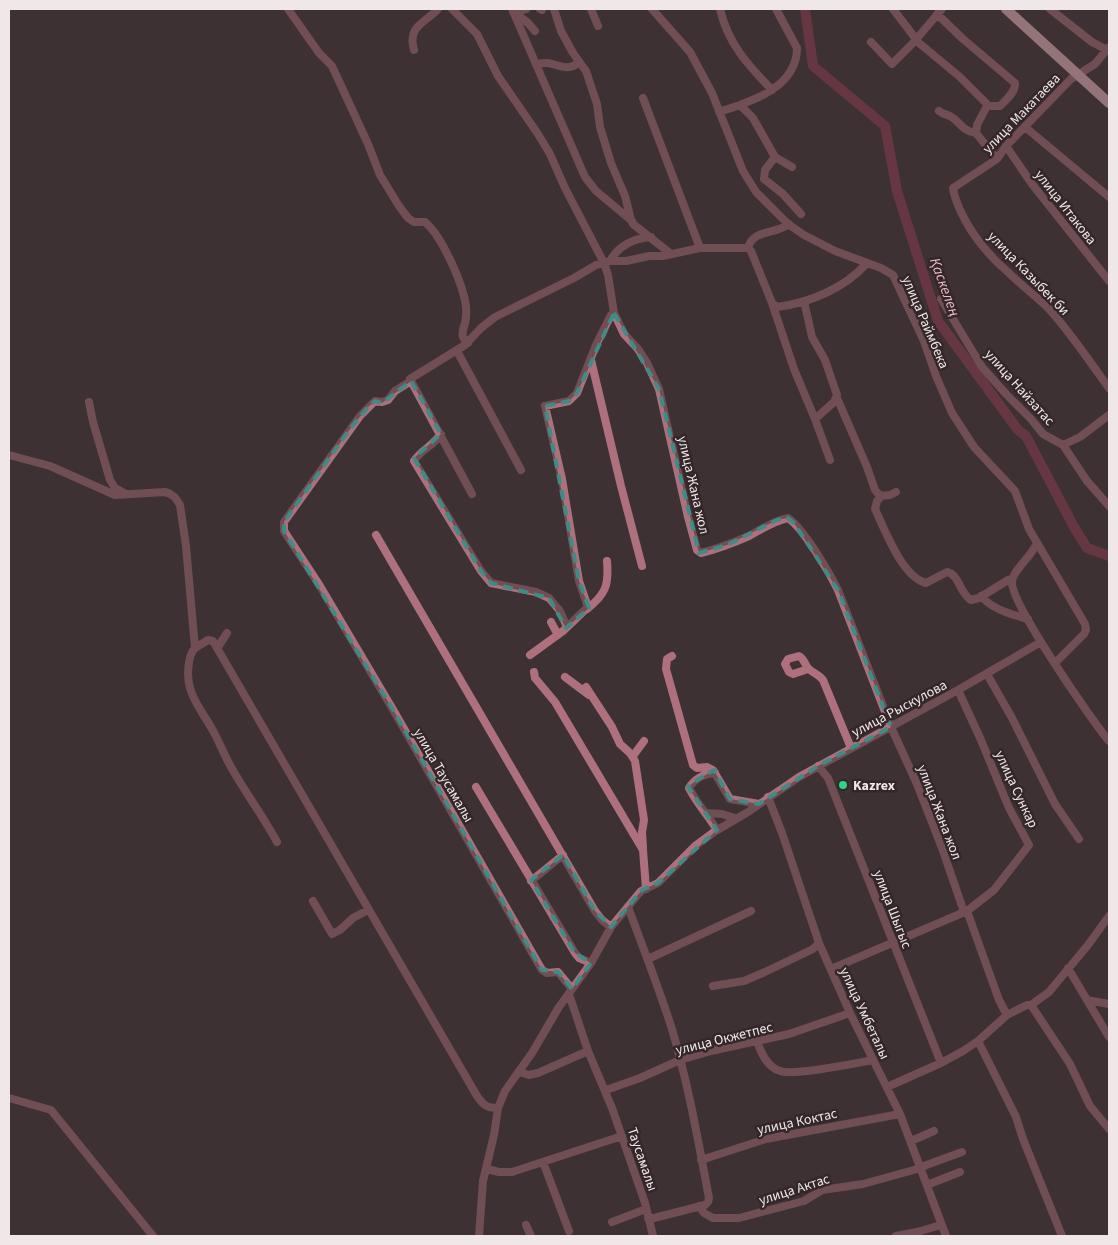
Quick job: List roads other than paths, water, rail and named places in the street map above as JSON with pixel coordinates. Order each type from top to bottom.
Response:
[{"type":"main road","points":[[1006,9],[1109,104]]},
{"type":"street","points":[[288,9],[319,53],[332,66],[368,144],[380,175],[399,206],[408,218],[414,222],[425,222],[432,227],[442,242],[460,282],[466,305],[466,321],[462,334],[468,343]]},
{"type":"street","points":[[414,50],[412,38],[414,32],[424,19],[438,9]]},
{"type":"street","points":[[452,9],[477,34],[498,76],[550,154],[565,188],[607,262],[614,314],[611,315],[605,326],[577,394],[572,399],[545,406],[562,479],[579,581],[588,605],[587,610]]},
{"type":"street","points":[[513,11],[526,9]]},
{"type":"street","points":[[554,9],[561,31],[586,71]]},
{"type":"street","points":[[591,9],[598,26]]},
{"type":"street","name":"улица Раймбека","points":[[652,9],[690,52],[712,93],[743,171],[756,192],[789,224],[804,235],[835,251],[881,268],[893,275],[924,341],[936,376],[952,412],[974,447],[1015,491],[1029,529],[1086,624],[1084,634],[1055,663]]},
{"type":"street","points":[[720,9],[725,28],[732,42],[742,57],[772,90]]},
{"type":"street","points":[[718,112],[740,105],[772,90],[784,80],[792,66],[797,55],[797,48],[776,9]]},
{"type":"street","points":[[893,9],[916,39],[986,102],[987,106],[977,125],[976,133],[996,159]]},
{"type":"street","points":[[1050,9],[1092,42],[1108,49]]},
{"type":"street","points":[[513,11],[585,176],[596,191],[671,254]]},
{"type":"street","points":[[513,11],[528,23],[534,31]]},
{"type":"street","points":[[871,42],[892,64],[940,11]]},
{"type":"street","name":"улица Макатаева","points":[[940,11],[963,39],[1015,83],[1012,93],[1000,106],[987,106]]},
{"type":"street","points":[[566,40],[581,54],[597,104],[602,136],[632,221]]},
{"type":"street","name":"улица Макатаева","points":[[955,197],[954,188],[956,186],[996,159],[1006,146],[1071,79],[1095,64],[1108,49]]},
{"type":"street","points":[[536,65],[548,62],[565,67],[576,65],[579,62]]},
{"type":"street","points":[[643,98],[700,248]]},
{"type":"street","points":[[740,105],[753,118],[776,157],[792,166]]},
{"type":"street","points":[[939,111],[949,116],[968,132],[976,133]]},
{"type":"street","points":[[1025,127],[1109,196]]},
{"type":"street","name":"улица Итакова","points":[[1006,146],[1032,184],[1109,281]]},
{"type":"street","points":[[776,157],[765,170],[764,179],[783,194],[801,214]]},
{"type":"street","name":"улица Казыбек би","points":[[955,197],[966,222],[982,245],[1008,273],[1031,291],[1050,310],[1109,388]]},
{"type":"street","points":[[748,248],[750,240],[754,237],[780,229],[789,224]]},
{"type":"street","points":[[607,262],[626,244],[651,237]]},
{"type":"street","points":[[472,494],[410,379],[468,343],[481,328],[495,317],[596,265],[700,248],[748,248]]},
{"type":"street","points":[[748,248],[751,251],[772,304],[794,369],[830,460]]},
{"type":"street","points":[[772,304],[777,307],[818,296],[853,277],[866,264]]},
{"type":"street","name":"улица Найзатас","points":[[941,299],[982,367],[1043,434],[1063,445],[1087,481],[1109,506]]},
{"type":"street","points":[[804,301],[812,337],[825,360],[837,398],[875,490],[878,495],[882,496]]},
{"type":"street","name":"улица Жана жол","points":[[614,314],[624,334],[638,349],[647,363],[659,389],[697,550],[701,552],[727,545],[778,520],[788,518],[800,529],[830,575],[838,590],[891,727],[917,784],[998,1000],[1007,1015]]},
{"type":"street","points":[[457,351],[520,470]]},
{"type":"street","points":[[591,360],[642,566]]},
{"type":"street","name":"улица Таусамалы","points":[[411,381],[395,391],[388,400],[375,402],[368,407],[350,429],[284,522],[284,531],[304,560],[395,713],[542,970],[546,973],[558,972],[571,992],[588,1051],[606,1090]]},
{"type":"street","points":[[815,419],[837,398]]},
{"type":"street","points":[[89,402],[110,480],[115,488],[128,494]]},
{"type":"street","points":[[1063,445],[1080,437],[1109,415]]},
{"type":"street","points":[[441,434],[414,461],[484,575],[491,583],[536,592],[549,598],[560,611],[567,627]]},
{"type":"street","points":[[9,455],[50,466],[115,495],[165,492],[171,494],[180,505],[186,546],[194,648]]},
{"type":"street","points":[[896,492],[882,496],[877,501],[875,509],[890,542],[911,575],[921,582],[926,583],[946,572],[950,572],[967,598],[971,600],[1012,579],[1034,550],[1037,543]]},
{"type":"street","points":[[376,535],[595,911],[611,927]]},
{"type":"street","points":[[530,655],[558,635],[597,601],[608,579],[607,561]]},
{"type":"street","points":[[1012,579],[1012,587],[1028,619],[1077,698],[1109,742]]},
{"type":"street","points":[[981,596],[992,606],[1002,611],[1028,619]]},
{"type":"street","points":[[550,622],[558,635]]},
{"type":"street","points":[[218,648],[228,633]]},
{"type":"street","points":[[277,842],[262,814],[232,769],[212,728],[191,693],[189,686],[191,652],[194,648],[211,639],[482,1102],[491,1108],[498,1108]]},
{"type":"street","name":"улица Рыскулова","points":[[479,1236],[482,1181],[487,1169],[498,1108],[505,1091],[532,1053],[559,1008],[591,964],[611,927],[641,890],[658,883],[695,846],[717,830],[818,766],[1042,642]]},
{"type":"street","points":[[672,656],[668,659],[666,669],[693,765],[698,768],[707,767],[715,773],[730,799],[758,804]]},
{"type":"street","points":[[808,669],[818,674],[823,680],[850,748]]},
{"type":"street","points":[[534,672],[536,678],[555,702],[643,850]]},
{"type":"street","points":[[987,674],[1012,718],[1055,804],[1078,838]]},
{"type":"street","points":[[565,677],[593,697]]},
{"type":"street","points":[[586,688],[612,727],[620,744],[633,754],[644,820],[642,832],[646,889]]},
{"type":"street","name":"улица Сункар","points":[[831,969],[965,912],[994,890],[1029,845],[1009,808],[958,690]]},
{"type":"street","points":[[633,754],[644,741]]},
{"type":"street","name":"улица Шыгыс","points":[[818,766],[828,778],[941,1063]]},
{"type":"street","points":[[715,773],[706,774],[692,784],[690,788],[699,807],[706,813],[717,830]]},
{"type":"street","points":[[476,787],[574,953],[591,964]]},
{"type":"street","name":"улица Умбеталы","points":[[768,797],[819,943],[850,1013],[900,1114],[946,1236]]},
{"type":"street","points":[[706,813],[722,814],[735,818]]},
{"type":"street","points":[[531,881],[563,856]]},
{"type":"street","points":[[314,901],[332,934],[340,930],[353,918],[368,910]]},
{"type":"street","points":[[628,907],[648,959],[680,1060],[690,1096],[709,1198],[708,1202],[700,1206],[648,1218]]},
{"type":"street","points":[[648,959],[751,911]]},
{"type":"street","points":[[887,1087],[941,1063],[978,1041],[1007,1015],[1027,1005],[1031,1005],[1049,992],[1067,972],[1068,968],[1109,916]]},
{"type":"street","points":[[713,986],[744,981],[759,975],[813,949],[819,943]]},
{"type":"street","points":[[1068,968],[1109,1037]]},
{"type":"street","points":[[1087,1000],[1109,1004]]},
{"type":"street","points":[[1031,1005],[1070,1064],[1090,1106],[1108,1126]]},
{"type":"street","name":"улица Окжетпес","points":[[606,1090],[640,1078],[680,1060],[789,1034],[850,1013]]},
{"type":"street","points":[[978,1041],[1016,1117],[1062,1236]]},
{"type":"street","points":[[757,1042],[762,1056],[779,1071],[785,1072],[805,1071],[873,1060]]},
{"type":"street","points":[[519,1072],[538,1073],[588,1051]]},
{"type":"street","name":"Таусамалы","points":[[606,1090],[646,1209],[653,1236]]},
{"type":"street","points":[[9,1098],[51,1110],[154,1236]]},
{"type":"street","name":"улица Коктас","points":[[701,1160],[766,1139],[900,1114]]},
{"type":"street","points":[[911,1141],[934,1131]]},
{"type":"street","points":[[487,1169],[499,1172],[512,1172],[622,1136]]},
{"type":"street","name":"улица Актас","points":[[700,1206],[704,1213],[713,1218],[740,1218],[804,1201],[822,1190],[863,1184],[921,1168],[962,1152]]},
{"type":"street","points":[[543,1162],[569,1231]]},
{"type":"street","points":[[927,1185],[960,1172]]},
{"type":"street","points":[[612,1222],[646,1209]]},
{"type":"street","points":[[526,1225],[531,1236]]},
{"type":"street","points":[[896,1236],[942,1225]]},
{"type":"waterway","name":"Қаскелең","points":[[805,9],[813,66],[885,126],[897,191],[938,321],[1018,430],[1026,436],[1087,548],[1109,556]]},
{"type":"place","name":"Kazrex","points":[[843,785]]}]
